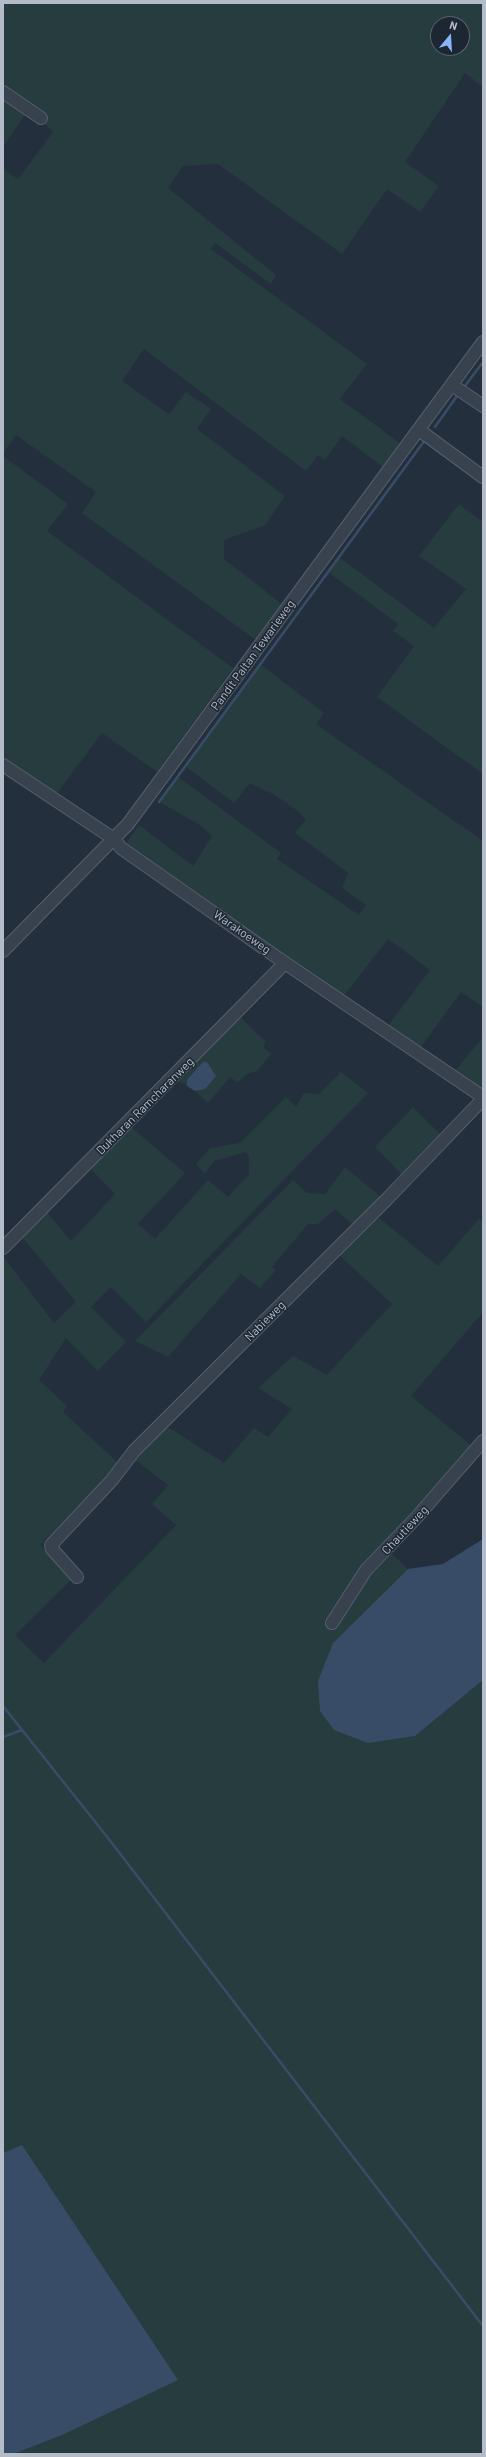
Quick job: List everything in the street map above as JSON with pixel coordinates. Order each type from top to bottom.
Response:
[{"type":"street","points":[[3,92],[41,118]]},
{"type":"street","name":"Pandit Paltan Tewarieweg","points":[[3,951],[128,824],[483,342]]},
{"type":"street","points":[[452,384],[483,406]]},
{"type":"street","points":[[419,430],[483,477]]},
{"type":"street","name":"Warakoeweg","points":[[3,765],[114,839],[121,848],[285,963],[483,1098]]},
{"type":"street","name":"Dukharan Ramcharanweg","points":[[3,1248],[285,963]]},
{"type":"street","name":"Nabieweg","points":[[78,1577],[51,1547],[112,1480],[134,1451],[387,1199],[483,1098]]},
{"type":"street","name":"Chautieweg","points":[[332,1623],[366,1570],[416,1518],[483,1441]]},
{"type":"green space","points":[[3,3],[483,3],[483,87],[465,73],[405,162],[439,186],[420,212],[387,189],[342,254],[218,164],[183,166],[168,188],[276,275],[271,284],[215,243],[211,249],[367,364],[340,399],[401,444],[384,468],[342,436],[325,460],[318,455],[306,471],[144,349],[122,381],[169,414],[186,392],[211,409],[197,429],[285,496],[265,525],[224,540],[224,559],[282,604],[256,640],[82,513],[96,492],[16,435],[3,453],[3,169],[18,179],[53,132],[44,123],[47,118],[3,88]]},
{"type":"green space","points":[[3,96],[27,112],[3,147]]},
{"type":"green space","points":[[3,456],[68,504],[47,531],[233,668],[157,772],[102,733],[55,796],[3,761]]},
{"type":"green space","points":[[459,504],[483,522],[483,774],[377,697],[414,646],[393,631],[398,624],[328,572],[339,557],[434,628],[466,589],[419,556]]},
{"type":"green space","points":[[260,664],[324,713],[316,724],[483,841],[483,1007],[461,992],[420,1048],[388,1026],[430,970],[388,939],[343,997],[129,849],[126,843],[139,825],[193,866],[212,836],[200,825],[159,802],[177,776],[281,853],[277,859],[359,915],[366,905],[342,888],[348,873],[295,833],[306,819],[295,809],[275,795],[250,783],[234,803],[185,766]]},
{"type":"green space","points":[[239,1016],[266,1042],[263,1047],[271,1054],[257,1071],[246,1074],[238,1083],[230,1077],[208,1103],[195,1091],[205,1089],[187,1080],[187,1086],[177,1080]]},
{"type":"green space","points":[[483,1037],[483,1091],[455,1071]]},
{"type":"green space","points":[[341,1072],[368,1093],[146,1322],[111,1287],[91,1307],[126,1342],[98,1371],[66,1338],[39,1380],[67,1406],[63,1412],[119,1464],[40,1545],[73,1578],[15,1635],[44,1663],[176,1525],[152,1504],[168,1485],[134,1459],[165,1425],[224,1463],[254,1428],[268,1437],[292,1409],[258,1388],[293,1356],[327,1375],[392,1304],[339,1255],[378,1217],[438,1266],[479,1219],[483,1222],[483,1312],[411,1396],[473,1447],[362,1567],[368,1571],[389,1551],[408,1569],[333,1643],[415,1736],[483,1680],[483,2454],[7,2454],[22,2146],[3,2153],[3,1256],[54,1323],[76,1302],[21,1236],[46,1211],[71,1241],[115,1194],[90,1168],[131,1127],[185,1173],[138,1224],[155,1239],[208,1180],[228,1197],[249,1174],[249,1158],[246,1152],[214,1161],[205,1174],[196,1164],[210,1148],[240,1143],[286,1097],[296,1107],[304,1093],[319,1094]]},
{"type":"green space","points":[[413,1107],[443,1137],[404,1177],[375,1147]]},
{"type":"green space","points":[[345,1167],[382,1198],[354,1226],[335,1209],[318,1224],[308,1224],[272,1267],[276,1270],[260,1288],[241,1274],[168,1357],[135,1341],[293,1180],[307,1193],[325,1194]]},
{"type":"water","points":[[203,1062],[207,1062],[216,1076],[205,1089],[195,1091],[187,1086],[187,1080]]},
{"type":"water","points":[[483,1539],[483,1680],[415,1736],[368,1743],[334,1730],[320,1711],[318,1681],[333,1643],[408,1569],[443,1564]]},
{"type":"water","points":[[22,2145],[178,2380],[62,2435],[13,2454],[3,2454],[3,2153]]},
{"type":"waterway","points":[[465,386],[483,362]]},
{"type":"waterway","points":[[435,427],[457,396]]},
{"type":"waterway","points":[[159,802],[425,440]]},
{"type":"waterway","points":[[3,1706],[108,1838],[483,2326]]},
{"type":"waterway","points":[[3,1737],[22,1730]]}]
